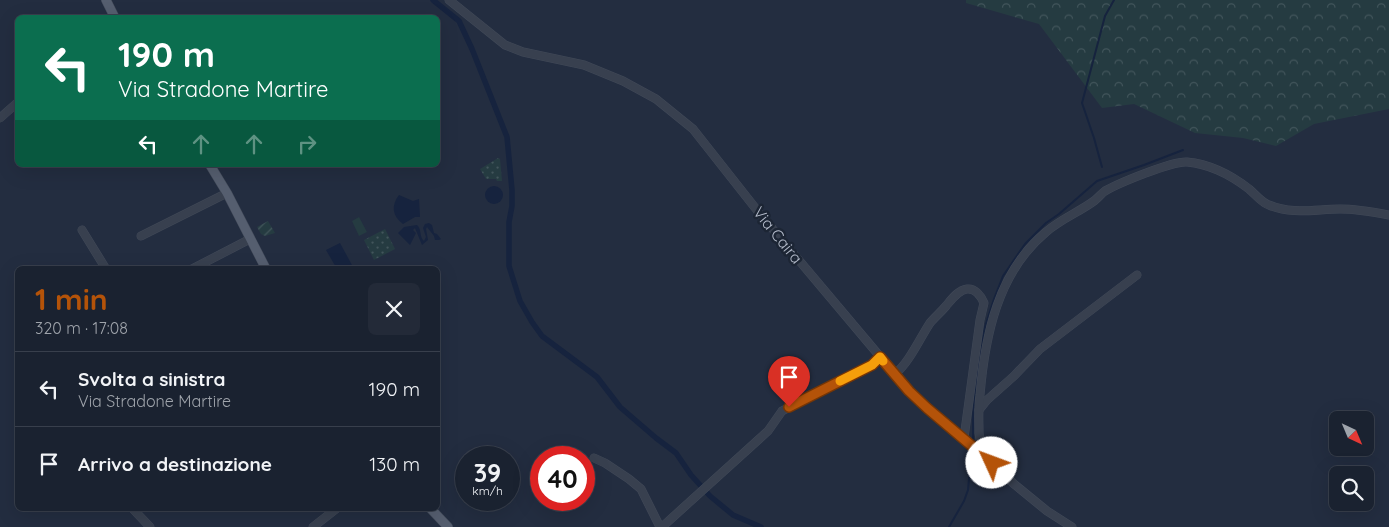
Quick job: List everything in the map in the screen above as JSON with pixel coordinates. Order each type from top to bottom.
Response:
[{"type":"main road","points":[[106,0],[112,15]]},
{"type":"main road","points":[[211,167],[227,193],[264,266]]},
{"type":"main road","points":[[433,511],[448,527]]},
{"type":"street","name":"Via Caira","points":[[449,0],[505,45],[523,52],[584,66],[624,81],[656,99],[693,129],[766,221],[880,357],[927,408],[964,438],[1020,489],[1047,511],[1072,527]]},
{"type":"street","points":[[0,118],[15,105]]},
{"type":"street","points":[[980,452],[980,395],[989,333],[996,305],[1010,273],[1044,233],[1105,192],[1155,170],[1184,162],[1198,164],[1224,173],[1243,184],[1268,205],[1301,212],[1339,209],[1364,210],[1389,215]]},
{"type":"street","points":[[141,236],[227,193]]},
{"type":"street","points":[[82,230],[104,266]]},
{"type":"street","points":[[198,266],[250,239]]},
{"type":"street","points":[[979,410],[1040,349],[1137,275]]},
{"type":"street","points":[[895,374],[902,367],[931,322],[949,302],[961,291],[967,289],[978,293],[984,303],[964,438]]},
{"type":"street","points":[[595,458],[629,478],[641,490],[661,527],[768,431],[782,411],[872,365],[880,357]]},
{"type":"street","points":[[136,511],[150,527]]},
{"type":"street","points":[[313,527],[333,511]]},
{"type":"green space","points":[[966,0],[1389,0],[1389,109],[1314,124],[1276,146],[1243,138],[1195,133],[1134,104],[1102,108],[1039,24],[966,3]]},
{"type":"green space","points":[[498,158],[500,159],[502,181],[486,179],[480,169]]},
{"type":"green space","points":[[359,217],[367,232],[359,236],[352,221]]},
{"type":"green space","points":[[268,221],[275,233],[265,236],[261,234],[257,227]]},
{"type":"green space","points":[[385,229],[395,249],[374,260],[364,240]]},
{"type":"water","points":[[494,186],[500,189],[503,195],[500,201],[494,204],[488,201],[485,195],[488,189]]},
{"type":"water","points":[[399,195],[413,201],[419,199],[420,217],[415,217],[403,224],[399,221],[395,214],[394,206]]},
{"type":"water","points":[[429,223],[432,225],[434,233],[441,239],[435,240],[427,227],[428,240],[422,245],[415,228],[413,230],[416,233],[410,245],[398,233],[404,227],[417,225],[424,241],[426,237],[423,228],[425,224]]},
{"type":"water","points":[[340,243],[352,266],[335,266],[326,250]]},
{"type":"waterway","points":[[433,0],[459,21],[507,137],[512,190],[509,222],[509,266],[520,301],[532,322],[542,336],[597,377],[620,407],[676,453],[691,475],[710,496],[733,515],[761,527]]},
{"type":"waterway","points":[[1102,167],[1082,103],[1105,16],[1114,0]]},
{"type":"waterway","points":[[973,442],[973,415],[985,327],[1003,276],[1025,244],[1046,223],[1097,181],[1183,150]]},
{"type":"waterway","points":[[949,527],[968,490],[972,447]]},
{"type":"slow traffic","points":[[840,381],[872,365],[880,357],[883,361]]},
{"type":"route","points":[[789,407],[872,365],[880,357],[909,391],[992,463]]}]
